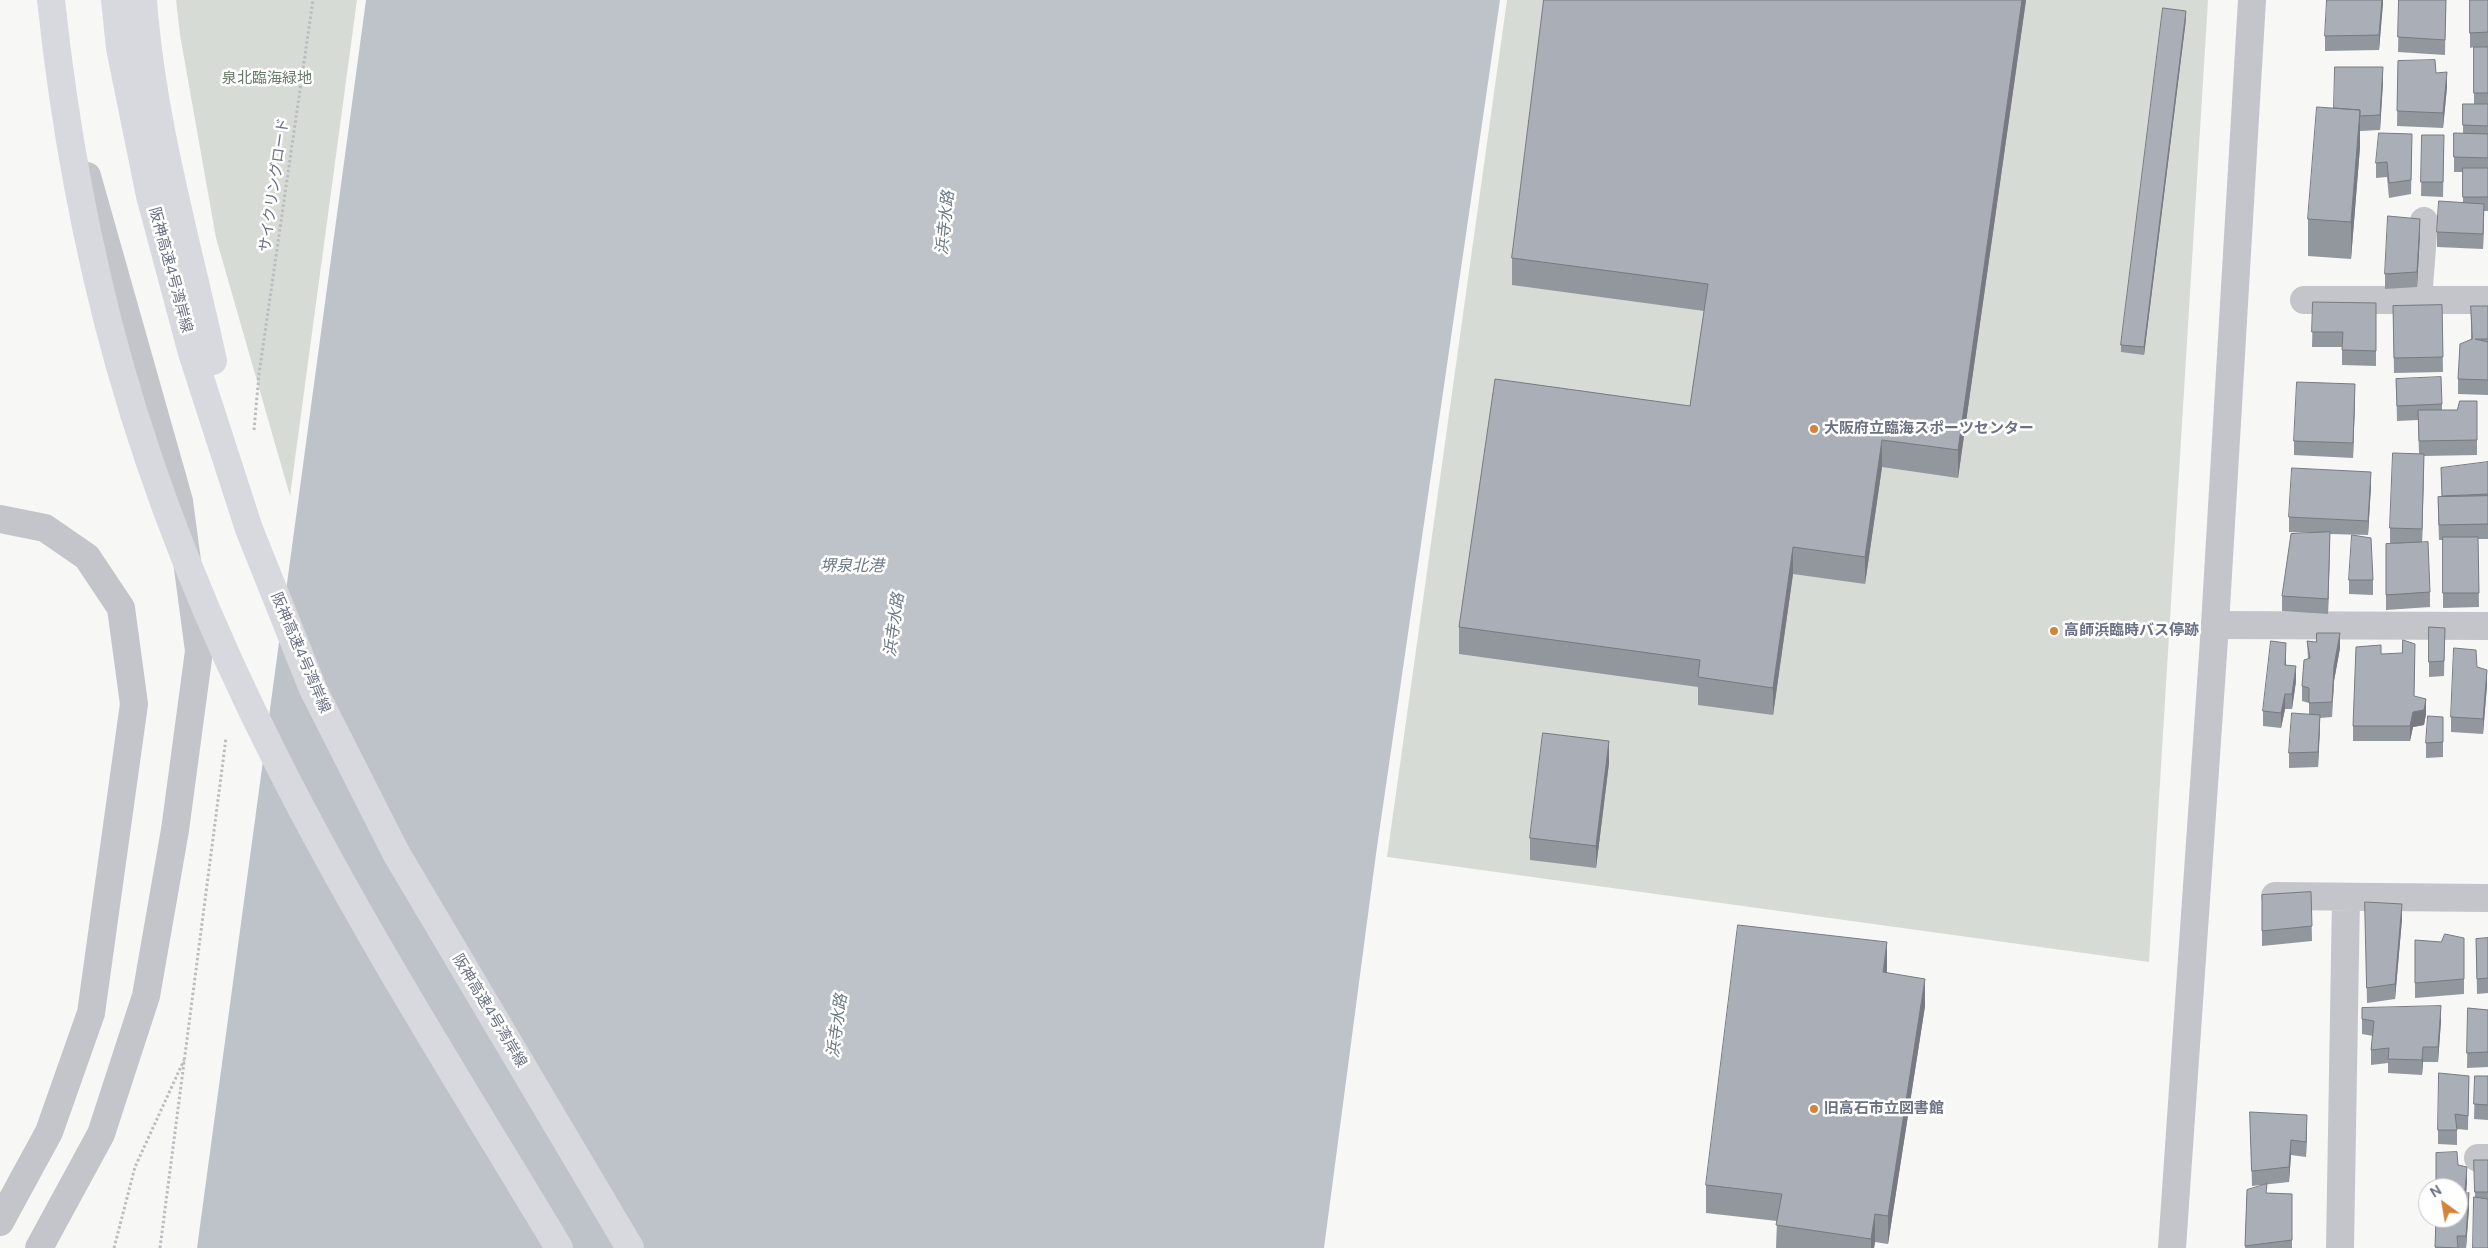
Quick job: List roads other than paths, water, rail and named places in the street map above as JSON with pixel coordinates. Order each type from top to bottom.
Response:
[{"type":"highway","points":[[52,0],[58,68],[84,218],[119,363],[158,482],[212,622],[277,761],[345,890],[559,1248]]},
{"type":"highway","name":"阪神高速4号湾岸線","points":[[115,0],[120,48],[150,196],[192,353],[249,529],[313,689],[396,853],[630,1248]]},
{"type":"highway","points":[[143,0],[146,36],[171,184],[209,345],[249,529]]},
{"type":"street","points":[[38,1248],[101,1134],[146,996],[175,830],[199,651],[179,501],[84,162],[58,0]]},
{"type":"street","points":[[2172,1248],[2216,625],[2252,0]]},
{"type":"street","points":[[2418,300],[2424,221]]},
{"type":"street","points":[[2304,300],[2488,300]]},
{"type":"street","points":[[0,519],[45,528],[87,557],[121,608],[134,704],[92,1013],[49,1132],[0,1222]]},
{"type":"street","points":[[2216,625],[2488,626]]},
{"type":"street","points":[[2275,896],[2488,898]]},
{"type":"street","points":[[2340,1248],[2346,897]]},
{"type":"water","name":"堺泉北港","points":[[366,0],[1500,0],[1376,854],[1324,1248],[197,1248]]},
{"type":"place","name":"大阪府立臨海スポーツセンター","points":[[1814,429]]},
{"type":"place","name":"高師浜臨時バス停跡","points":[[2054,631]]},
{"type":"place","name":"旧高石市立図書館","points":[[1814,1109]]},
{"type":"park label","name":"泉北臨海緑地","points":[[267,79]]},
{"type":"water label","name":"浜寺水路","points":[[946,223]]},
{"type":"water label","name":"浜寺水路","points":[[895,625]]},
{"type":"water label","name":"浜寺水路","points":[[838,1026]]}]
